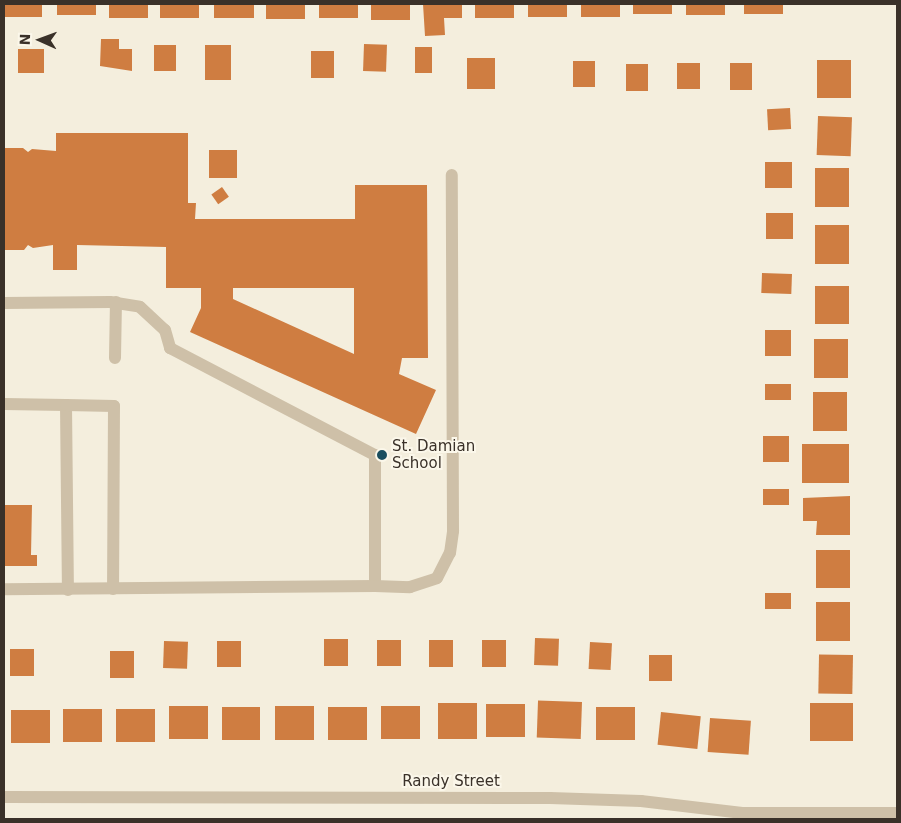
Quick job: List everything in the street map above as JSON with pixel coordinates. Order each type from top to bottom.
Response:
[{"type":"street","points":[[4,589],[410,587],[437,578],[450,553],[453,531],[452,175]]},
{"type":"street","points":[[4,303],[116,302],[140,307],[165,330],[170,348],[375,456],[375,586]]},
{"type":"street","points":[[115,358],[116,302]]},
{"type":"street","points":[[4,404],[114,406],[113,589]]},
{"type":"street","points":[[66,405],[68,590]]},
{"type":"street","name":"Randy Street","points":[[4,797],[550,798],[641,801],[742,813],[897,813]]},
{"type":"building","points":[[4,4],[42,4],[42,17],[4,17]]},
{"type":"building","points":[[57,4],[96,4],[96,15],[57,15]]},
{"type":"building","points":[[109,4],[148,4],[148,18],[109,18]]},
{"type":"building","points":[[160,4],[199,4],[199,18],[160,18]]},
{"type":"building","points":[[214,4],[254,4],[254,18],[214,18]]},
{"type":"building","points":[[266,4],[305,4],[305,19],[266,19]]},
{"type":"building","points":[[319,4],[358,4],[358,18],[319,18]]},
{"type":"building","points":[[371,4],[410,4],[410,20],[371,20]]},
{"type":"building","points":[[423,4],[462,4],[462,18],[444,18],[445,35],[425,36]]},
{"type":"building","points":[[475,4],[514,4],[514,18],[475,18]]},
{"type":"building","points":[[528,4],[567,4],[567,17],[528,17]]},
{"type":"building","points":[[581,4],[620,4],[620,17],[581,17]]},
{"type":"building","points":[[633,4],[672,4],[672,14],[633,14]]},
{"type":"building","points":[[686,4],[725,4],[725,15],[686,15]]},
{"type":"building","points":[[744,4],[783,4],[783,14],[744,14]]},
{"type":"building","points":[[101,39],[119,39],[119,49],[132,49],[132,71],[100,66]]},
{"type":"building","points":[[364,44],[387,45],[386,72],[363,71]]},
{"type":"building","points":[[154,45],[176,45],[176,71],[154,71]]},
{"type":"building","points":[[205,45],[231,45],[231,80],[205,80]]},
{"type":"building","points":[[415,47],[432,47],[432,73],[415,73]]},
{"type":"building","points":[[18,49],[44,49],[44,73],[18,73]]},
{"type":"building","points":[[311,51],[334,51],[334,78],[311,78]]},
{"type":"building","points":[[467,58],[495,58],[495,89],[467,89]]},
{"type":"building","points":[[817,60],[851,60],[851,98],[817,98]]},
{"type":"building","points":[[573,61],[595,61],[595,87],[573,87]]},
{"type":"building","points":[[677,63],[700,63],[700,89],[677,89]]},
{"type":"building","points":[[730,63],[752,63],[752,90],[730,90]]},
{"type":"building","points":[[626,64],[648,64],[648,91],[626,91]]},
{"type":"building","points":[[790,108],[791,129],[768,130],[767,109]]},
{"type":"building","points":[[818,116],[852,117],[851,156],[817,155]]},
{"type":"building","name":"St. Damian School","points":[[56,133],[188,133],[188,203],[196,203],[195,219],[355,219],[355,185],[427,185],[428,358],[402,358],[399,374],[436,390],[416,434],[190,332],[201,308],[201,288],[166,288],[166,247],[77,245],[77,270],[53,270],[53,245],[33,248],[28,245],[24,250],[4,250],[4,148],[23,148],[28,152],[32,149],[56,151]],"holes":[[[233,288],[354,288],[354,354],[233,299]]]},
{"type":"building","points":[[209,150],[237,150],[237,178],[209,178]]},
{"type":"building","points":[[765,162],[792,162],[792,188],[765,188]]},
{"type":"building","points":[[815,168],[849,168],[849,207],[815,207]]},
{"type":"building","points":[[222,187],[229,197],[218,204],[211,194]]},
{"type":"building","points":[[766,213],[793,213],[793,239],[766,239]]},
{"type":"building","points":[[815,225],[849,225],[849,264],[815,264]]},
{"type":"building","points":[[762,273],[792,274],[791,294],[761,293]]},
{"type":"building","points":[[815,286],[849,286],[849,324],[815,324]]},
{"type":"building","points":[[765,330],[791,330],[791,356],[765,356]]},
{"type":"building","points":[[814,339],[848,339],[848,378],[814,378]]},
{"type":"building","points":[[765,384],[791,384],[791,400],[765,400]]},
{"type":"building","points":[[813,392],[847,392],[847,431],[813,431]]},
{"type":"building","points":[[763,436],[789,436],[789,462],[763,462]]},
{"type":"building","points":[[802,444],[849,444],[849,483],[802,483]]},
{"type":"building","points":[[763,489],[789,489],[789,505],[763,505]]},
{"type":"building","points":[[850,496],[850,535],[816,535],[817,521],[803,521],[803,498]]},
{"type":"building","points":[[4,505],[32,505],[31,555],[37,555],[37,566],[4,566]]},
{"type":"building","points":[[816,550],[850,550],[850,588],[816,588]]},
{"type":"building","points":[[765,593],[791,593],[791,609],[765,609]]},
{"type":"building","points":[[816,602],[850,602],[850,641],[816,641]]},
{"type":"building","points":[[535,638],[559,639],[558,666],[534,665]]},
{"type":"building","points":[[324,639],[348,639],[348,666],[324,666]]},
{"type":"building","points":[[377,640],[401,640],[401,666],[377,666]]},
{"type":"building","points":[[429,640],[453,640],[453,667],[429,667]]},
{"type":"building","points":[[482,640],[506,640],[506,667],[482,667]]},
{"type":"building","points":[[164,641],[188,642],[187,669],[163,668]]},
{"type":"building","points":[[217,641],[241,641],[241,667],[217,667]]},
{"type":"building","points":[[590,642],[612,643],[611,670],[589,669]]},
{"type":"building","points":[[10,649],[34,649],[34,676],[10,676]]},
{"type":"building","points":[[110,651],[134,651],[134,678],[110,678]]},
{"type":"building","points":[[819,654],[853,655],[852,694],[818,693]]},
{"type":"building","points":[[649,655],[672,655],[672,681],[649,681]]},
{"type":"building","points":[[538,700],[582,702],[581,739],[537,737]]},
{"type":"building","points":[[438,703],[477,703],[477,739],[438,739]]},
{"type":"building","points":[[810,703],[853,703],[853,741],[810,741]]},
{"type":"building","points":[[486,704],[525,704],[525,737],[486,737]]},
{"type":"building","points":[[169,706],[208,706],[208,739],[169,739]]},
{"type":"building","points":[[275,706],[314,706],[314,740],[275,740]]},
{"type":"building","points":[[381,706],[420,706],[420,739],[381,739]]},
{"type":"building","points":[[222,707],[260,707],[260,740],[222,740]]},
{"type":"building","points":[[328,707],[367,707],[367,740],[328,740]]},
{"type":"building","points":[[596,707],[635,707],[635,740],[596,740]]},
{"type":"building","points":[[63,709],[102,709],[102,742],[63,742]]},
{"type":"building","points":[[116,709],[155,709],[155,742],[116,742]]},
{"type":"building","points":[[11,710],[50,710],[50,743],[11,743]]},
{"type":"building","points":[[661,712],[701,716],[697,749],[658,745]]},
{"type":"building","points":[[710,718],[751,721],[749,755],[708,752]]},
{"type":"place","name":"St. Damian School","points":[[382,455]]}]
